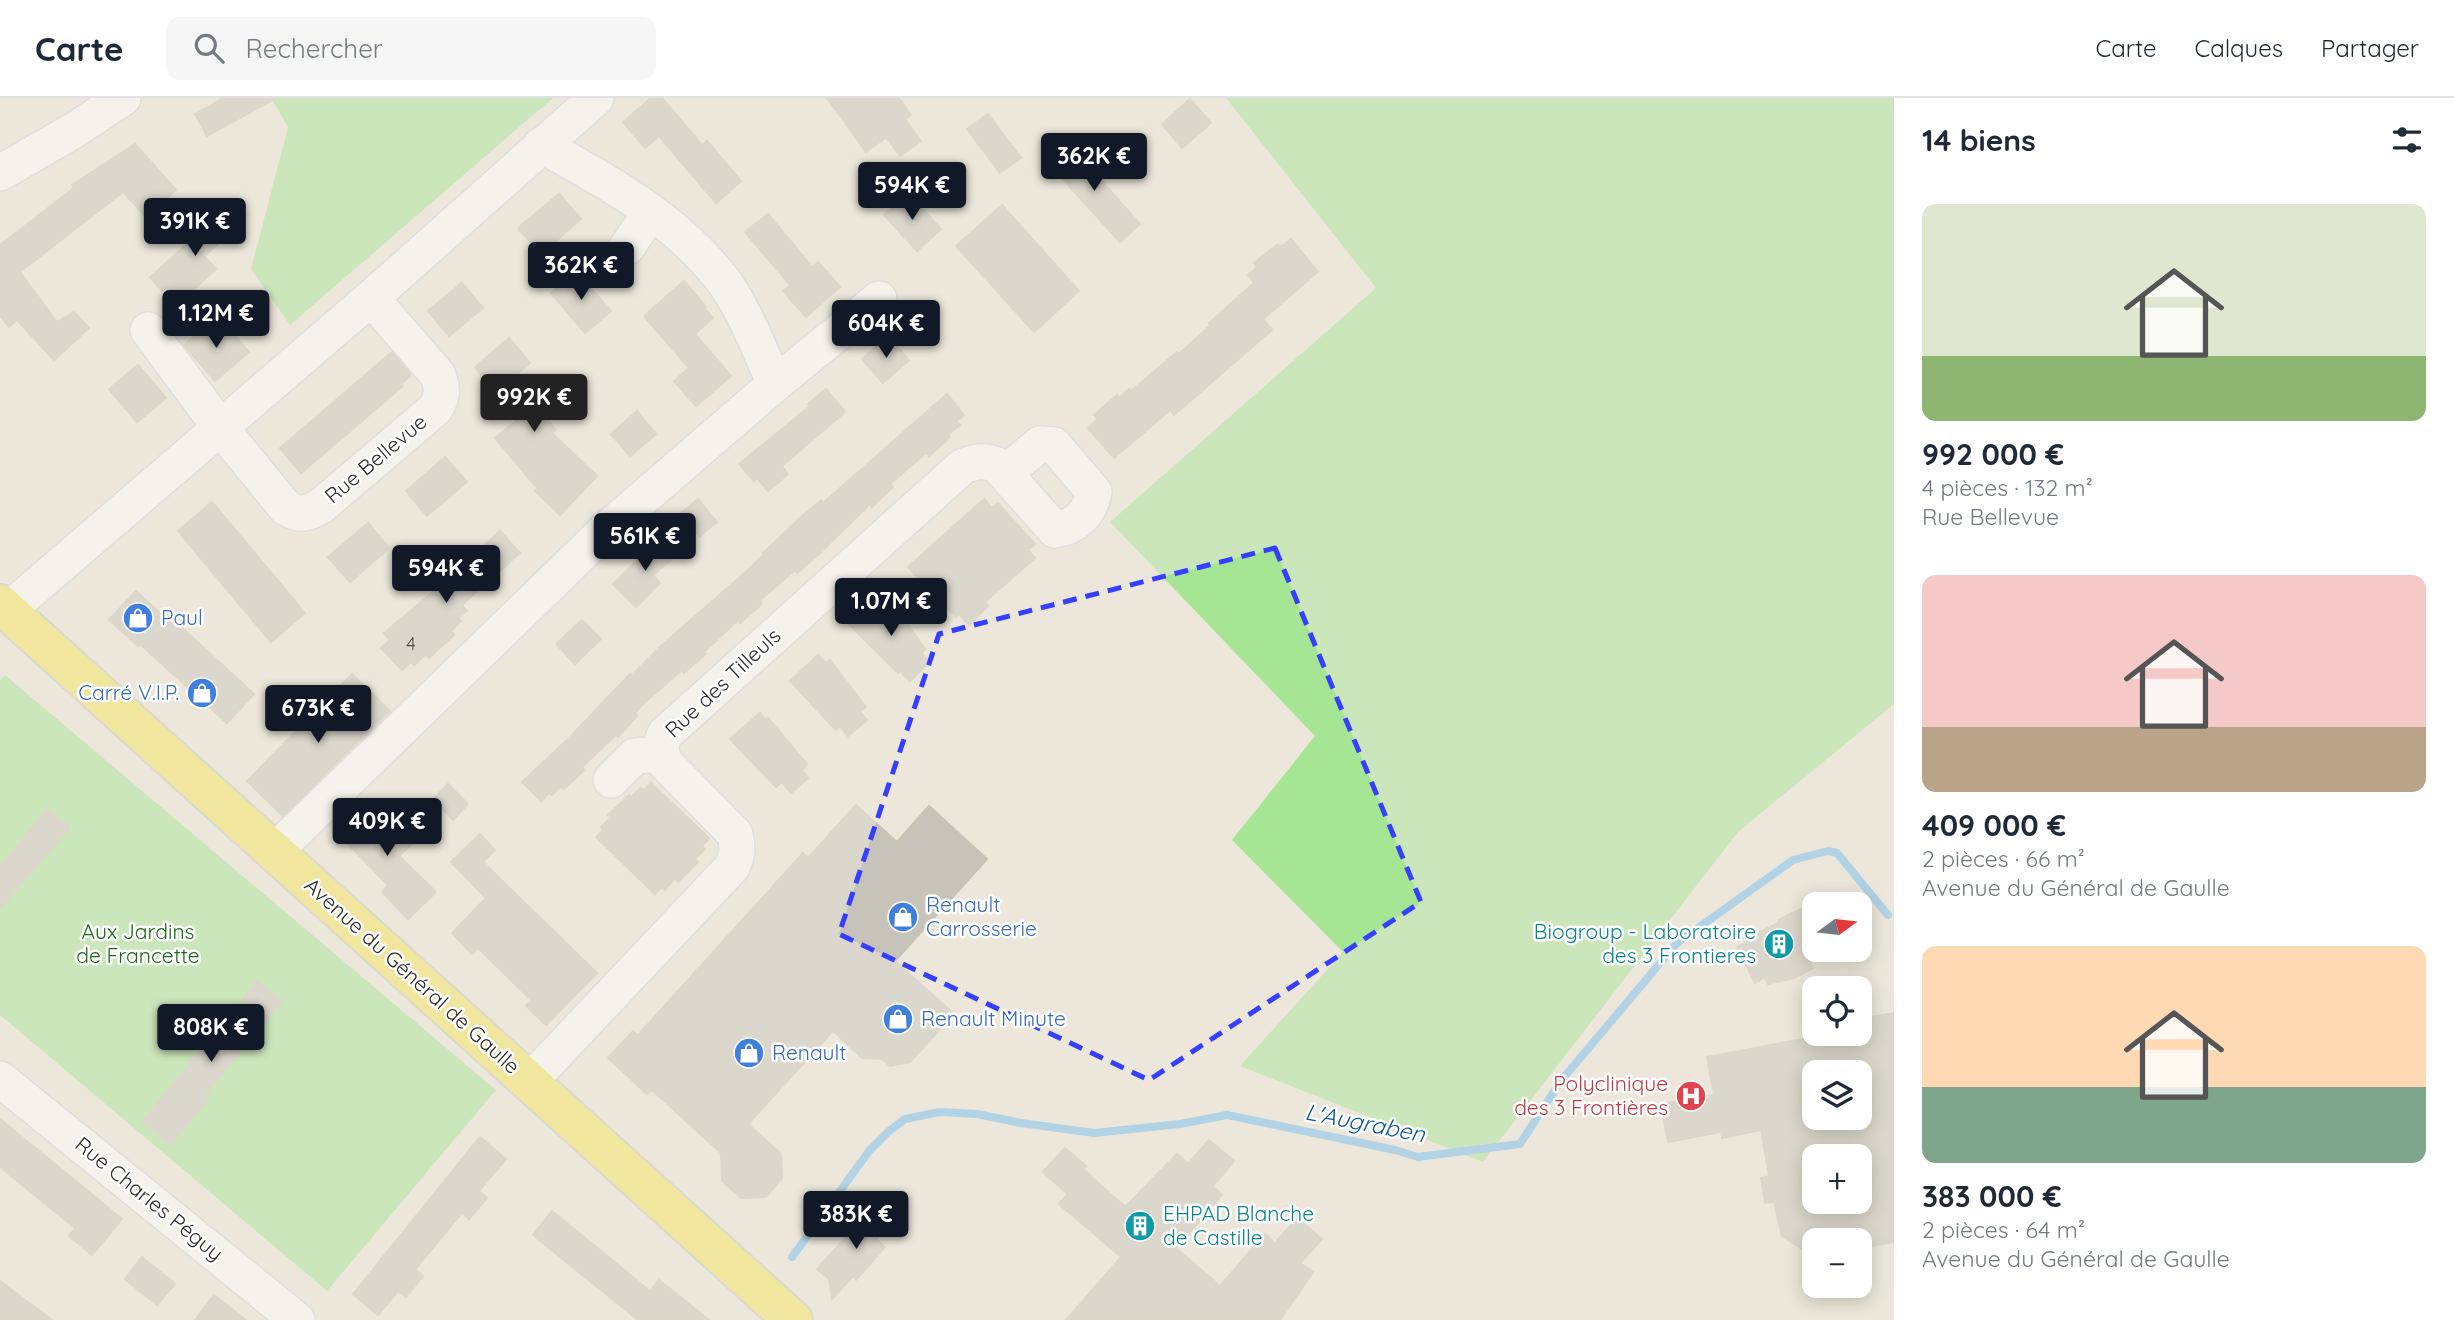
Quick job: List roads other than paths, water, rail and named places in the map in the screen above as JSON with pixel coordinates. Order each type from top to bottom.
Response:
[{"type":"main road","name":"Avenue du Général de Gaulle","points":[[4,607],[793,1320]]},
{"type":"street","points":[[0,173],[123,98]]},
{"type":"street","points":[[4,607],[371,298],[596,98]]},
{"type":"street","points":[[541,145],[628,194],[694,248],[736,300],[775,384]]},
{"type":"street","points":[[627,247],[651,212]]},
{"type":"street","name":"Rue Bellevue","points":[[219,426],[285,508],[297,514],[308,513],[321,506],[435,409],[441,399],[443,388],[438,375],[371,298]]},
{"type":"street","points":[[274,852],[606,530],[878,299]]},
{"type":"street","points":[[148,330],[219,426]]},
{"type":"street","name":"Rue des Tilleuls","points":[[529,1082],[732,867],[737,858],[735,834],[665,763],[661,754],[661,742],[665,734],[962,467],[974,461],[987,461],[997,465],[1005,473]]},
{"type":"street","points":[[611,780],[635,756],[661,754]]},
{"type":"street","name":"Rue Charles Péguy","points":[[0,1079],[297,1320]]},
{"type":"waterway","name":"L'Augraben","points":[[792,1257],[869,1151],[888,1132],[905,1119],[939,1112],[977,1114],[1094,1133],[1180,1124],[1227,1115],[1418,1157],[1520,1144],[1560,1082],[1677,943],[1793,860],[1828,851],[1837,853],[1888,915]]},
{"type":"place","name":"Paul","points":[[138,618]]},
{"type":"place","name":"Carré V.I.P.","points":[[202,693]]},
{"type":"place","name":"Renault Carrosserie","points":[[903,917]]},
{"type":"place","name":"Biogroup - Laboratoire des 3 Frontieres","points":[[1779,944]]},
{"type":"place","name":"Renault Minute","points":[[898,1019]]},
{"type":"place","name":"Renault","points":[[749,1053]]},
{"type":"place","name":"Polyclinique des 3 Frontières","points":[[1691,1096]]},
{"type":"place","name":"EHPAD Blanche de Castille","points":[[1140,1226]]},
{"type":"park label","name":"Aux Jardins de Francette","points":[[138,944]]}]
